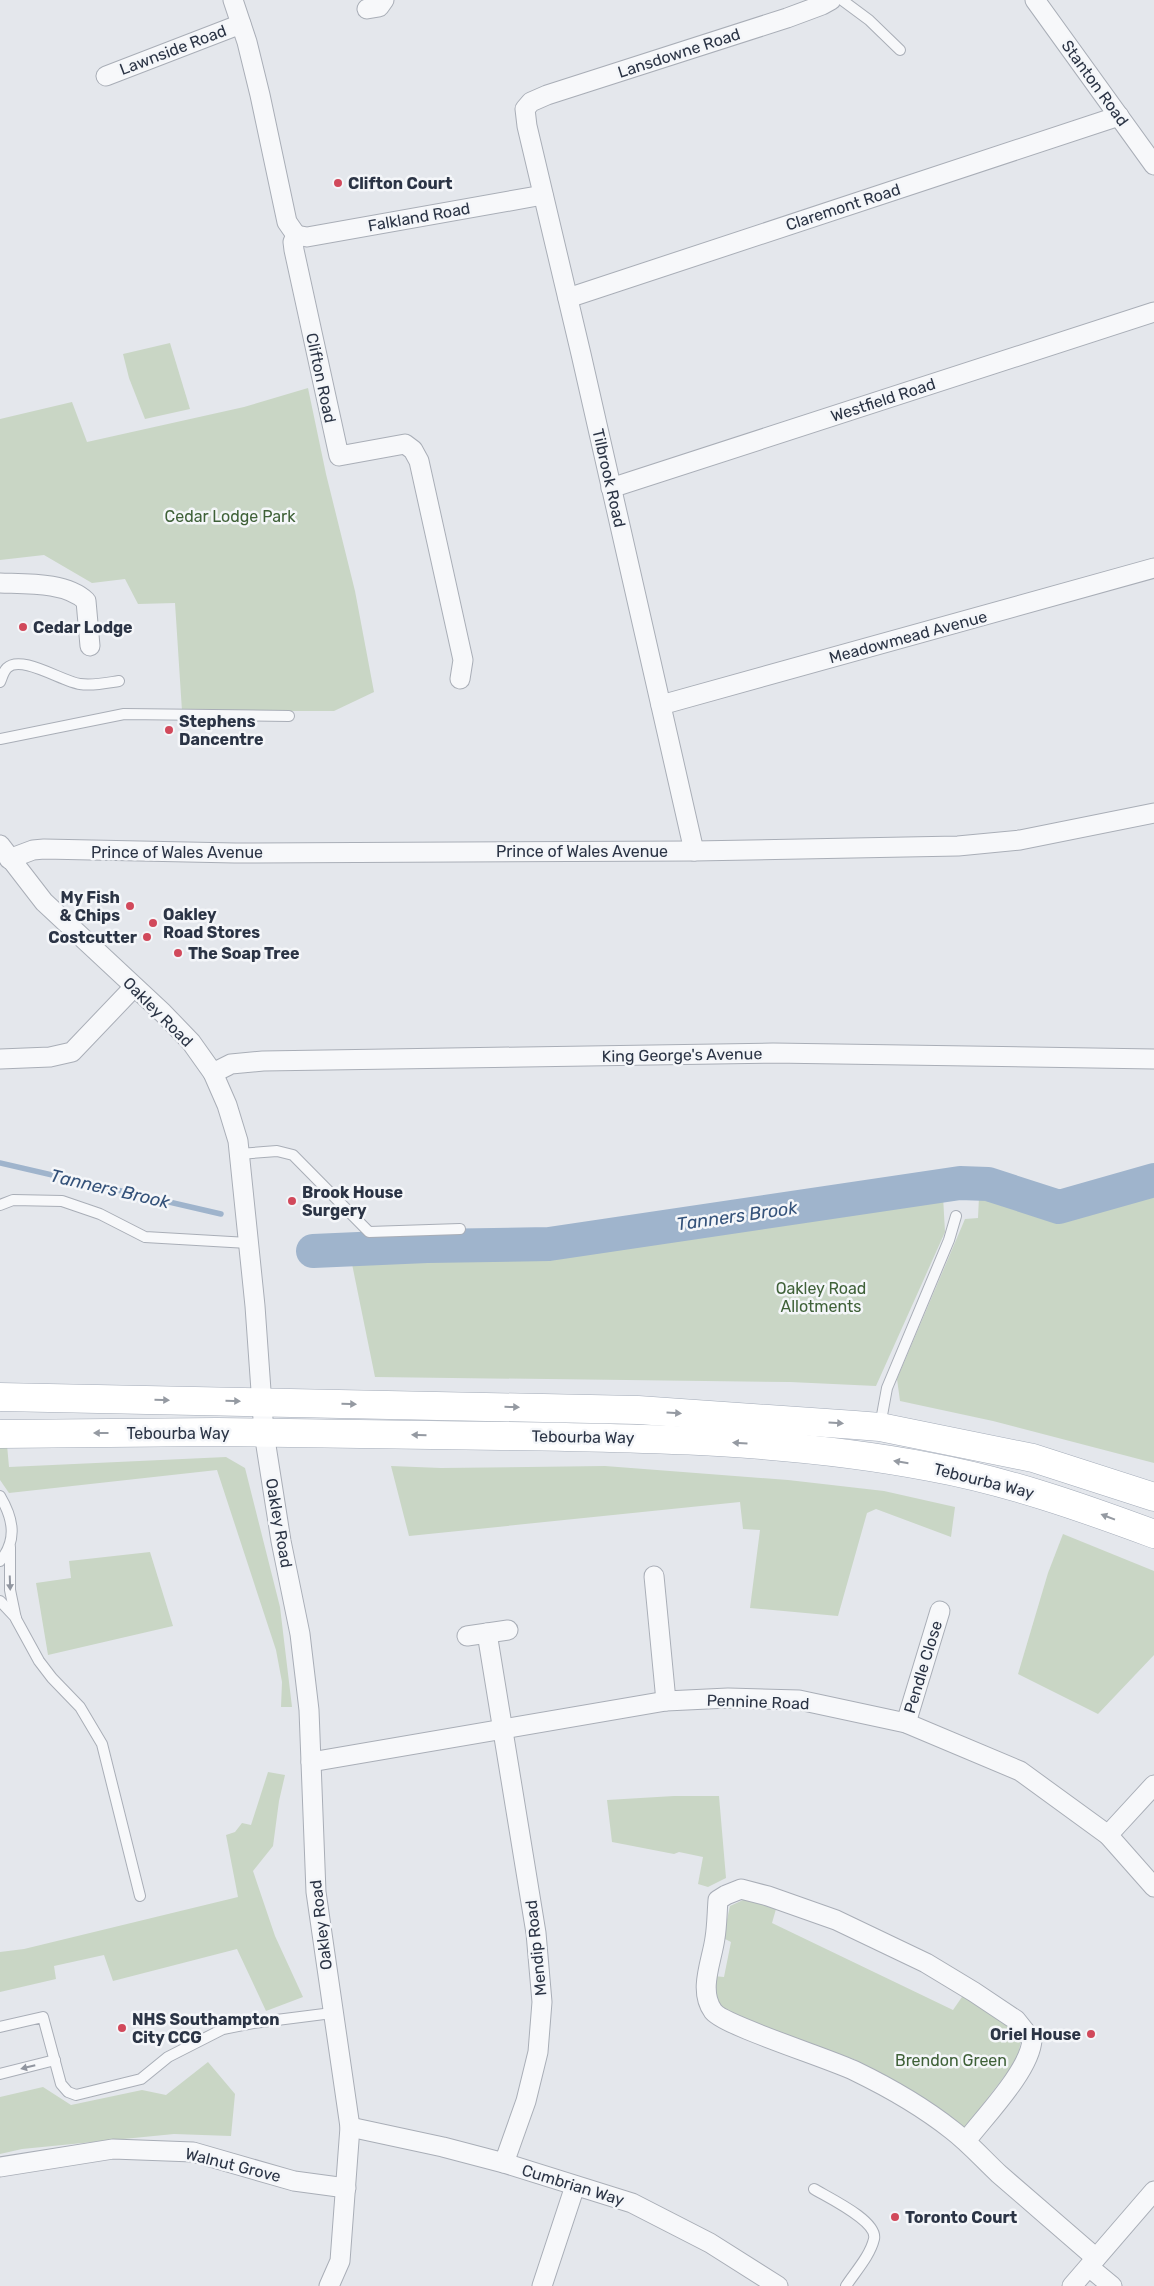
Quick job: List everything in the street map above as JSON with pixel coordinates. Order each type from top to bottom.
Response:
[{"type":"main road","name":"Tebourba Way","points":[[0,1397],[638,1410],[880,1427],[1033,1458],[1154,1497]]},
{"type":"main road","name":"Tebourba Way","points":[[0,1434],[264,1433],[655,1438],[754,1444],[852,1454],[930,1467],[1008,1484],[1084,1508],[1154,1534]]},
{"type":"street","name":"Clifton Road","points":[[232,0],[241,24],[260,95],[287,222],[296,235],[293,242],[294,250],[339,456],[405,444],[413,450],[419,462],[463,660],[460,678]]},
{"type":"street","points":[[367,9],[379,6],[384,0]]},
{"type":"street","name":"Lansdowne Road","points":[[527,105],[547,95],[787,18],[831,0]]},
{"type":"street","name":"Stanton Road","points":[[1035,0],[1154,165]]},
{"type":"street","name":"Lawnside Road","points":[[106,76],[241,24]]},
{"type":"street","name":"Tilbrook Road","points":[[527,105],[524,115],[568,298],[694,851]]},
{"type":"street","name":"Claremont Road","points":[[568,298],[1119,116]]},
{"type":"street","name":"Falkland Road","points":[[296,235],[307,237],[543,195]]},
{"type":"street","name":"Westfield Road","points":[[611,488],[1154,312]]},
{"type":"street","name":"Meadowmead Avenue","points":[[661,704],[1154,568]]},
{"type":"street","points":[[0,584],[34,584],[79,594],[86,601],[90,646]]},
{"type":"street","name":"Prince of Wales Avenue","points":[[5,852],[44,849],[235,853],[694,851],[958,846],[1020,840],[1154,814]]},
{"type":"street","name":"Oakley Road","points":[[5,852],[44,902],[178,1028],[213,1073],[233,1122],[239,1154],[248,1243],[264,1433],[276,1514],[300,1634],[309,1710],[316,1892],[332,2013],[344,2074],[350,2127],[340,2260],[329,2286]]},
{"type":"street","points":[[0,1059],[50,1057],[72,1052],[134,987]]},
{"type":"street","name":"King George's Avenue","points":[[213,1073],[231,1064],[263,1061],[773,1054],[1154,1059]]},
{"type":"street","points":[[654,1576],[666,1701]]},
{"type":"street","name":"Pendle Close","points":[[906,1723],[940,1611]]},
{"type":"street","points":[[467,1636],[508,1630]]},
{"type":"street","name":"Mendip Road","points":[[487,1633],[536,1933],[542,2002],[538,2052],[526,2101],[504,2163]]},
{"type":"street","name":"Pennine Road","points":[[311,1762],[666,1701],[728,1698],[799,1700],[906,1723],[1020,1771],[1108,1835],[1154,1887]]},
{"type":"street","points":[[1108,1835],[1154,1785]]},
{"type":"street","points":[[966,2141],[1023,2068],[1032,2049],[1032,2040],[1016,2020],[926,1963],[836,1920],[768,1896],[741,1889],[718,1900],[715,1939],[706,1980],[707,2002],[714,2014],[736,2025],[855,2071],[908,2101],[951,2129],[966,2141],[1092,2263],[1112,2286]]},
{"type":"street","name":"Cumbrian Way","points":[[350,2127],[443,2147],[504,2163],[632,2203],[710,2243],[778,2286]]},
{"type":"street","name":"Walnut Grove","points":[[0,2167],[113,2149],[193,2152],[294,2181],[346,2188]]},
{"type":"street","points":[[542,2286],[575,2186]]},
{"type":"street","points":[[1072,2286],[1154,2191]]},
{"type":"lane","points":[[842,0],[869,20],[900,50]]},
{"type":"lane","points":[[0,682],[5,670],[15,664],[25,665],[78,684],[93,685],[119,681]]},
{"type":"lane","points":[[0,739],[124,714],[289,716]]},
{"type":"lane","points":[[239,1154],[278,1150],[293,1155],[369,1232],[460,1229]]},
{"type":"lane","points":[[0,1205],[13,1200],[62,1201],[100,1214],[146,1238],[248,1243]]},
{"type":"lane","points":[[880,1427],[887,1388],[949,1240],[956,1216]]},
{"type":"lane","points":[[0,1496],[10,1517],[12,1530],[10,1590],[16,1619]]},
{"type":"lane","points":[[0,1561],[10,1547]]},
{"type":"lane","points":[[0,1601],[16,1619],[39,1661],[80,1708],[102,1744],[140,1896]]},
{"type":"lane","points":[[0,2028],[43,2017],[61,2084],[68,2092],[76,2095],[141,2079],[168,2057],[223,2029],[253,2023],[332,2013]]},
{"type":"lane","points":[[0,2074],[55,2060]]},
{"type":"lane","points":[[814,2189],[860,2217],[872,2228],[874,2238],[867,2255],[846,2286]]},
{"type":"green space","points":[[170,343],[190,409],[145,419],[129,378],[123,354]]},
{"type":"green space","name":"Cedar Lodge Park","points":[[308,388],[326,474],[355,591],[374,692],[334,711],[182,711],[175,603],[138,604],[125,579],[92,583],[44,555],[0,560],[0,419],[72,402],[87,442],[244,407]]},
{"type":"green space","points":[[1154,1188],[1154,1463],[993,1421],[900,1401],[897,1379],[965,1219],[978,1218],[979,1197],[1052,1214],[1067,1214]]},
{"type":"green space","name":"Oakley Road Allotments","points":[[943,1196],[945,1232],[876,1386],[790,1382],[375,1377],[351,1259],[550,1249],[811,1210],[909,1197]]},
{"type":"green space","points":[[0,1445],[7,1445],[9,1467],[226,1457],[245,1468],[280,1607],[292,1707],[281,1707],[282,1682],[276,1650],[217,1470],[9,1493],[0,1480]]},
{"type":"green space","points":[[391,1466],[441,1468],[605,1466],[788,1480],[884,1491],[955,1507],[951,1537],[876,1509],[867,1513],[838,1616],[750,1608],[760,1530],[743,1529],[740,1502],[409,1536]]},
{"type":"green space","points":[[1063,1534],[1154,1571],[1154,1655],[1098,1714],[1018,1674],[1048,1573]]},
{"type":"green space","points":[[150,1552],[173,1626],[48,1655],[36,1583],[71,1578],[69,1561]]},
{"type":"green space","points":[[268,1772],[285,1775],[279,1801],[273,1846],[253,1871],[275,1936],[303,1997],[266,2011],[237,1949],[113,1981],[104,1955],[54,1966],[56,1979],[0,1992],[0,1952],[24,1949],[238,1897],[226,1835],[235,1832],[242,1823],[251,1825]]},
{"type":"green space","points":[[674,1796],[719,1796],[726,1878],[708,1887],[698,1884],[703,1857],[679,1852],[674,1854],[612,1842],[607,1800]]},
{"type":"green space","name":"Brendon Green","points":[[743,1900],[749,1900],[776,1909],[772,1923],[953,2010],[964,1994],[1009,2026],[1021,2041],[1017,2060],[963,2130],[856,2060],[726,2014],[717,2007],[713,1976],[724,1977],[731,1942],[723,1938],[730,1906]]},
{"type":"green space","points":[[208,2062],[235,2094],[231,2136],[174,2134],[22,2149],[0,2154],[0,2097],[43,2087],[71,2105],[142,2090],[166,2095]]},
{"type":"waterway","name":"Tanners Brook","points":[[0,1163],[221,1214]]},
{"type":"waterway","name":"Tanners Brook","points":[[313,1251],[427,1246],[549,1244],[960,1183],[988,1184],[1059,1207],[1154,1180]]},
{"type":"place","name":"Clifton Court","points":[[338,183]]},
{"type":"place","name":"Cedar Lodge","points":[[23,627]]},
{"type":"place","name":"Stephens Dancentre","points":[[169,730]]},
{"type":"place","name":"My Fish & Chips","points":[[130,906]]},
{"type":"place","name":"Oakley Road Stores","points":[[153,923]]},
{"type":"place","name":"Costcutter","points":[[147,937]]},
{"type":"place","name":"The Soap Tree","points":[[178,953]]},
{"type":"place","name":"Brook House Surgery","points":[[292,1201]]},
{"type":"place","name":"NHS Southampton City CCG","points":[[122,2028]]},
{"type":"place","name":"Oriel House","points":[[1091,2034]]},
{"type":"place","name":"Toronto Court","points":[[895,2217]]}]
